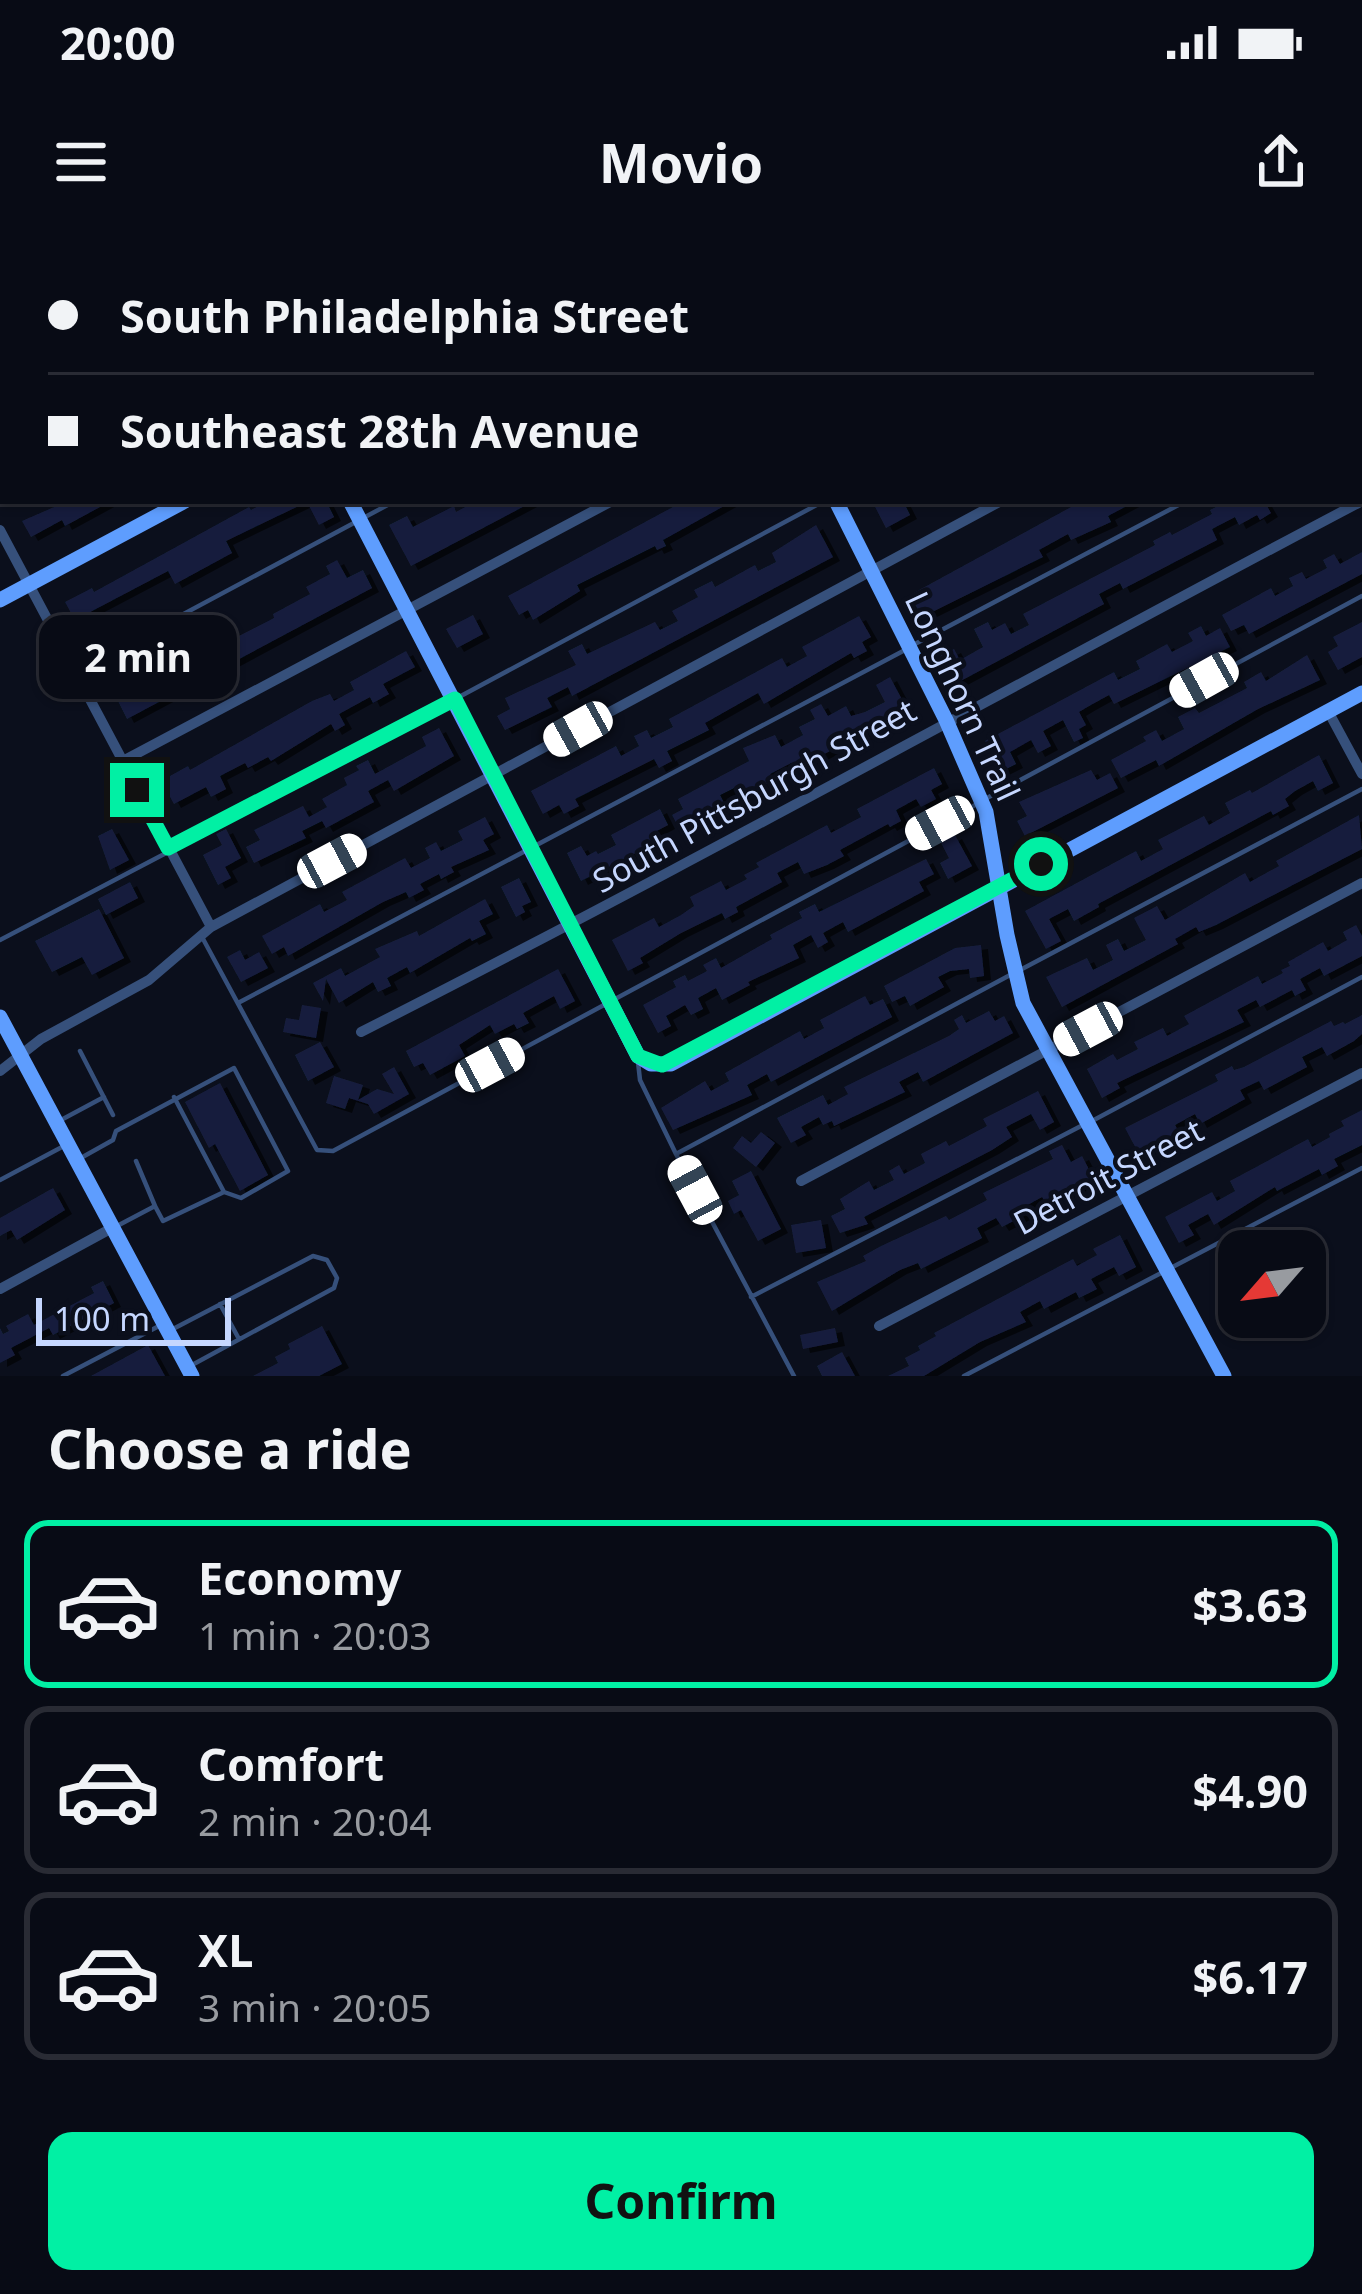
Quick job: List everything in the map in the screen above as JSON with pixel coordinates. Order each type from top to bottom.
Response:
[{"type":"street","points":[[0,600],[179,504]]},
{"type":"street","points":[[352,504],[495,774],[569,926],[645,1060],[671,1064],[1362,693]]},
{"type":"street","points":[[122,761],[606,504]]},
{"type":"street","name":"Longhorn Trail","points":[[837,504],[946,720],[992,827],[1014,973],[1024,1003],[1225,1376]]},
{"type":"street","points":[[0,1071],[41,1039],[149,980],[206,931],[995,504]]},
{"type":"street","name":"South Pittsburgh Street","points":[[361,1032],[569,926],[1356,504]]},
{"type":"street","points":[[0,530],[169,850],[206,931]]},
{"type":"street","points":[[1328,711],[1362,774]]},
{"type":"street","points":[[801,1181],[1362,883]]},
{"type":"street","points":[[0,1017],[190,1372]]},
{"type":"street","name":"Detroit Street","points":[[879,1326],[1362,1073]]},
{"type":"street","points":[[0,1289],[112,1228]]},
{"type":"lane","points":[[75,672],[389,504]]},
{"type":"lane","points":[[0,940],[818,504]]},
{"type":"lane","points":[[238,1003],[1180,504]]},
{"type":"lane","points":[[206,931],[238,1003],[317,1150],[333,1151],[1362,596]]},
{"type":"lane","points":[[676,1154],[1362,789]]},
{"type":"lane","points":[[751,1298],[1362,977]]},
{"type":"lane","points":[[80,1051],[113,1115]]},
{"type":"lane","points":[[645,1060],[640,1080],[794,1376]]},
{"type":"lane","points":[[76,1161],[113,1140],[116,1131],[174,1097],[234,1068],[288,1171],[241,1198],[224,1192],[174,1097]]},
{"type":"lane","points":[[56,1123],[104,1097]]},
{"type":"lane","points":[[0,1180],[68,1144]]},
{"type":"lane","points":[[136,1161],[163,1221],[224,1192]]},
{"type":"lane","points":[[964,1376],[1362,1168]]},
{"type":"lane","points":[[112,1228],[154,1206]]},
{"type":"lane","points":[[63,1376],[313,1256],[327,1260],[337,1278],[334,1288],[239,1339],[190,1372]]},
{"type":"lane","points":[[220,1304],[239,1339]]},
{"type":"building","points":[[61,504],[105,504],[65,526],[62,520],[31,537],[22,521]]},
{"type":"building","points":[[262,504],[303,504],[226,541],[232,553],[175,584],[168,571],[75,620],[65,602],[92,588],[94,592]]},
{"type":"building","points":[[308,504],[328,504],[334,517],[319,525]]},
{"type":"building","points":[[471,504],[528,504],[411,566],[389,525],[407,516],[413,527],[454,506],[456,512]]},
{"type":"building","points":[[678,504],[728,504],[663,540],[666,546],[657,550],[655,546],[577,585],[580,591],[533,620],[528,610],[519,615],[508,596]]},
{"type":"building","points":[[874,504],[904,504],[910,515],[886,528]]},
{"type":"building","points":[[1077,504],[1130,504],[1108,516],[1111,522],[1071,540],[1068,534],[1039,550],[1043,557],[922,617],[910,595]]},
{"type":"building","points":[[1266,504],[1271,513],[1239,525],[1235,517],[1212,529],[1217,540],[1123,589],[1120,583],[1099,594],[1104,604],[955,684],[940,656],[954,649],[960,660],[983,647],[974,629],[988,622],[992,630],[1005,623],[1011,634],[1029,625],[1023,614],[1155,545],[1153,541],[1170,532],[1212,514],[1210,510]]},
{"type":"building","points":[[816,525],[833,557],[572,696],[568,687],[547,698],[552,707],[505,730],[497,716],[510,709],[505,698],[576,665],[568,651],[582,644],[587,654],[655,622],[660,630],[678,621],[672,611],[698,597],[694,590],[712,581],[715,587],[755,565],[758,571],[776,562],[772,553]]},
{"type":"building","points":[[1362,552],[1362,574],[1249,634],[1244,625],[1231,631],[1222,615],[1271,588],[1275,596],[1293,586],[1289,578],[1302,572],[1306,579],[1327,568],[1323,560],[1334,554],[1340,564]]},
{"type":"building","points":[[337,560],[347,578],[363,570],[372,588],[127,719],[118,701],[125,695],[149,682],[147,679],[220,644],[217,638],[233,630],[237,637],[274,618],[273,614],[310,594],[306,587],[330,574],[326,566]]},
{"type":"building","points":[[473,615],[483,634],[457,648],[446,629]]},
{"type":"building","points":[[859,616],[871,637],[862,642],[867,651],[854,658],[851,653],[764,704],[758,693],[705,723],[709,730],[667,751],[672,761],[659,768],[654,759],[575,799],[579,806],[564,814],[559,805],[543,814],[531,791],[616,746],[621,756],[639,746],[634,736],[647,730],[651,738],[673,727],[669,719],[782,658],[787,667],[807,656],[802,647]]},
{"type":"building","points":[[1362,622],[1362,657],[1338,670],[1328,652],[1338,646],[1333,637]]},
{"type":"building","points":[[1201,626],[1206,636],[1220,628],[1230,647],[1114,704],[1109,695],[1079,712],[1086,725],[1079,729],[1083,738],[1074,742],[1063,720],[1043,731],[1051,746],[1038,753],[1031,740],[1010,752],[1016,764],[1002,771],[985,741],[1114,672],[1118,680],[1140,669],[1136,661],[1167,644],[1172,652],[1193,641],[1188,633]]},
{"type":"building","points":[[406,651],[415,667],[383,684],[389,694],[373,703],[370,697],[339,714],[345,725],[335,731],[331,724],[271,761],[268,757],[248,768],[245,763],[220,776],[226,789],[211,797],[206,787],[174,804],[161,781],[188,766],[190,770],[312,701],[330,694],[334,701],[354,690],[350,682]]},
{"type":"building","points":[[1307,655],[1320,680],[1258,709],[1159,766],[1156,760],[1121,778],[1111,760],[1146,741],[1143,737],[1156,730],[1162,741],[1184,729],[1178,717],[1195,708],[1199,713],[1247,688],[1244,682],[1261,672],[1266,681]]},
{"type":"building","points":[[890,677],[907,709],[795,770],[791,763],[770,774],[774,780],[748,794],[742,784],[720,795],[725,805],[680,830],[672,815],[683,809],[678,799],[749,761],[743,748],[775,735],[781,747],[803,735],[799,727],[815,719],[810,710],[821,704],[828,716],[846,706],[851,716],[865,712],[885,702],[876,685]]},
{"type":"building","points":[[439,728],[454,756],[394,791],[388,780],[368,791],[374,802],[326,828],[322,821],[302,831],[306,838],[254,863],[246,847],[260,840],[254,830],[303,806],[309,817],[327,807],[322,799],[347,785],[344,778],[359,770],[356,766],[368,760],[375,774],[426,746],[422,737]]},
{"type":"building","points":[[1319,755],[1333,783],[1318,791],[1313,781],[1285,799],[1289,806],[1273,815],[1271,811],[1074,921],[1068,909],[1049,919],[1061,941],[1046,949],[1025,911],[1136,851],[1141,861],[1163,849],[1158,840],[1204,816],[1209,825],[1230,813],[1225,803]]},
{"type":"building","points":[[934,768],[942,784],[931,790],[936,799],[921,807],[916,799],[896,810],[901,821],[840,850],[844,856],[827,865],[804,874],[798,862],[777,873],[782,882],[736,907],[738,912],[725,919],[722,913],[681,933],[628,971],[612,940],[654,918],[659,927],[694,906],[690,897],[721,881],[726,890],[747,879],[744,875],[759,867],[756,863],[827,825],[831,833],[861,817],[857,809]]},
{"type":"building","points":[[1091,770],[1097,780],[1110,773],[1118,788],[1025,836],[1017,821],[1027,816],[1019,802]]},
{"type":"building","points":[[660,809],[668,825],[653,833],[658,842],[581,881],[567,853],[581,846],[587,856],[598,854],[616,845],[611,835]]},
{"type":"building","points":[[1359,815],[1362,849],[1216,925],[1199,932],[1196,927],[1175,939],[1178,944],[1062,1007],[1046,977],[1087,958],[1093,970],[1113,960],[1106,945],[1118,939],[1124,951],[1146,940],[1134,918],[1157,906],[1165,920],[1245,873],[1250,882],[1279,866],[1276,861]]},
{"type":"building","points":[[485,817],[494,834],[483,840],[489,850],[451,867],[454,872],[441,879],[439,874],[420,884],[424,890],[409,898],[406,892],[383,902],[288,956],[284,947],[272,954],[262,936],[320,904],[324,912],[347,900],[342,892],[405,858],[411,868],[430,858],[425,848],[436,842],[441,851],[463,840],[458,831]]},
{"type":"building","points":[[112,829],[129,860],[110,870],[98,836]]},
{"type":"building","points":[[226,829],[241,858],[225,867],[231,878],[218,885],[203,855],[222,845],[216,834]]},
{"type":"building","points":[[955,835],[972,866],[948,879],[940,863],[949,858],[941,843]]},
{"type":"building","points":[[926,859],[934,874],[919,882],[924,891],[848,932],[843,922],[823,933],[828,942],[818,948],[811,935],[793,945],[799,958],[722,1000],[716,988],[698,998],[703,1009],[691,1015],[685,1005],[666,1016],[671,1026],[658,1033],[643,1005],[676,987],[673,981],[685,975],[688,981],[707,971],[703,965],[716,958],[721,968],[802,918],[799,912],[815,904],[819,912]]},
{"type":"building","points":[[519,878],[531,902],[516,917],[501,887]]},
{"type":"building","points":[[130,882],[138,898],[106,915],[98,899]]},
{"type":"building","points":[[485,899],[493,914],[479,921],[486,934],[470,938],[410,973],[407,967],[387,978],[391,986],[378,992],[373,982],[339,1003],[326,979],[323,1001],[313,983],[341,968],[345,976],[380,957],[375,949],[417,931],[419,936]]},
{"type":"building","points":[[99,909],[124,958],[92,975],[82,957],[52,972],[35,941]]},
{"type":"building","points":[[1356,925],[1362,936],[1362,956],[1324,976],[1320,968],[1300,979],[1306,990],[1295,996],[1292,990],[1260,1007],[1256,1000],[1237,1010],[1244,1022],[1117,1083],[1120,1088],[1102,1098],[1087,1069],[1113,1054],[1117,1060],[1138,1049],[1134,1042],[1163,1028],[1167,1036],[1189,1024],[1184,1016],[1258,976],[1262,984],[1283,973],[1288,962],[1323,942],[1328,951],[1347,940],[1343,932]]},
{"type":"building","points":[[981,945],[984,976],[970,978],[969,969],[950,971],[938,977],[944,987],[910,1006],[905,996],[892,1002],[884,986],[955,948]]},
{"type":"building","points":[[240,950],[245,960],[259,952],[268,968],[241,982],[227,957]]},
{"type":"building","points":[[558,969],[575,1001],[560,1009],[554,996],[523,1013],[529,1023],[517,1029],[514,1024],[495,1034],[490,1025],[459,1045],[465,1056],[430,1075],[423,1063],[414,1067],[406,1051]]},
{"type":"building","points":[[865,996],[870,1005],[883,999],[892,1017],[771,1082],[767,1074],[747,1085],[752,1095],[673,1130],[661,1108],[705,1081],[711,1091],[729,1081],[725,1073],[800,1031],[804,1039],[824,1028],[820,1020]]},
{"type":"building","points":[[302,1005],[321,1008],[316,1038],[283,1032],[286,1018],[299,1020]]},
{"type":"building","points":[[989,1011],[995,1021],[1004,1016],[1013,1033],[923,1082],[918,1072],[899,1082],[905,1092],[834,1126],[832,1121],[823,1125],[819,1117],[801,1127],[806,1135],[791,1143],[777,1118],[823,1095],[828,1105],[848,1094],[844,1087],[949,1036],[959,1029],[954,1020],[962,1015],[966,1023]]},
{"type":"building","points":[[1362,1015],[1362,1034],[1354,1041],[1327,1056],[1322,1047],[1302,1057],[1307,1067],[1264,1090],[1259,1081],[1240,1090],[1245,1099],[1200,1124],[1195,1114],[1175,1125],[1180,1134],[1140,1156],[1125,1128],[1218,1081],[1215,1075],[1232,1066],[1234,1070],[1244,1067],[1331,1021],[1334,1026],[1345,1024]]},
{"type":"building","points":[[320,1042],[334,1067],[308,1081],[295,1055]]},
{"type":"building","points":[[394,1067],[409,1094],[374,1114],[368,1104],[349,1098],[345,1109],[326,1103],[334,1076],[363,1085],[358,1100],[377,1089],[394,1094],[382,1074]]},
{"type":"building","points":[[220,1083],[268,1175],[240,1191],[215,1144],[209,1148],[185,1102]]},
{"type":"building","points":[[1038,1091],[1054,1122],[1040,1130],[1031,1114],[1006,1127],[1012,1137],[992,1150],[864,1217],[868,1224],[840,1233],[831,1216],[845,1209],[840,1199],[869,1181],[874,1190],[894,1180],[889,1171],[899,1165],[904,1174],[925,1163],[921,1154],[987,1126],[983,1119]]},
{"type":"building","points":[[1362,1110],[1362,1145],[1334,1159],[1338,1166],[1322,1175],[1319,1169],[1277,1191],[1275,1187],[1214,1225],[1208,1214],[1188,1225],[1194,1235],[1179,1243],[1165,1217],[1212,1192],[1217,1201],[1235,1191],[1230,1181],[1308,1139],[1312,1147],[1344,1126],[1341,1121]]},
{"type":"building","points":[[761,1132],[775,1143],[756,1167],[733,1148],[742,1136],[751,1143]]},
{"type":"building","points":[[1062,1145],[1071,1162],[1082,1156],[1094,1179],[1047,1205],[1042,1197],[1022,1208],[1025,1215],[1002,1227],[996,1218],[977,1228],[982,1238],[921,1269],[918,1263],[900,1270],[832,1311],[817,1282],[866,1261],[863,1256],[881,1246],[987,1200],[983,1193],[1053,1159],[1049,1151]]},
{"type":"building","points":[[751,1171],[781,1229],[758,1241],[741,1210],[734,1214],[728,1201],[739,1195],[732,1181]]},
{"type":"building","points":[[53,1188],[65,1210],[17,1240],[11,1230],[0,1236],[0,1218]]},
{"type":"building","points":[[821,1220],[826,1248],[796,1253],[791,1225]]},
{"type":"building","points":[[1120,1235],[1136,1267],[1119,1276],[1114,1267],[1091,1279],[1097,1289],[1079,1298],[1076,1292],[1044,1309],[1040,1301],[1020,1312],[1026,1322],[980,1342],[924,1376],[888,1376],[909,1366],[905,1358],[920,1350],[918,1346],[934,1333],[1073,1259],[1077,1266],[1097,1255],[1093,1249]]},
{"type":"building","points":[[103,1281],[114,1303],[53,1335],[49,1328],[11,1348],[15,1355],[0,1363],[0,1328],[3,1334],[9,1331],[6,1326],[28,1314],[34,1325],[94,1293],[91,1287]]},
{"type":"building","points":[[322,1326],[342,1364],[319,1376],[253,1376],[278,1363],[275,1357],[290,1349],[288,1344]]},
{"type":"building","points":[[835,1328],[838,1342],[803,1349],[800,1335]]},
{"type":"building","points":[[148,1345],[165,1376],[91,1376]]},
{"type":"building","points":[[842,1352],[855,1376],[822,1376],[817,1366]]},
{"type":"route","points":[[137,790],[168,848],[455,699],[638,1056],[662,1065],[1041,864]]}]
